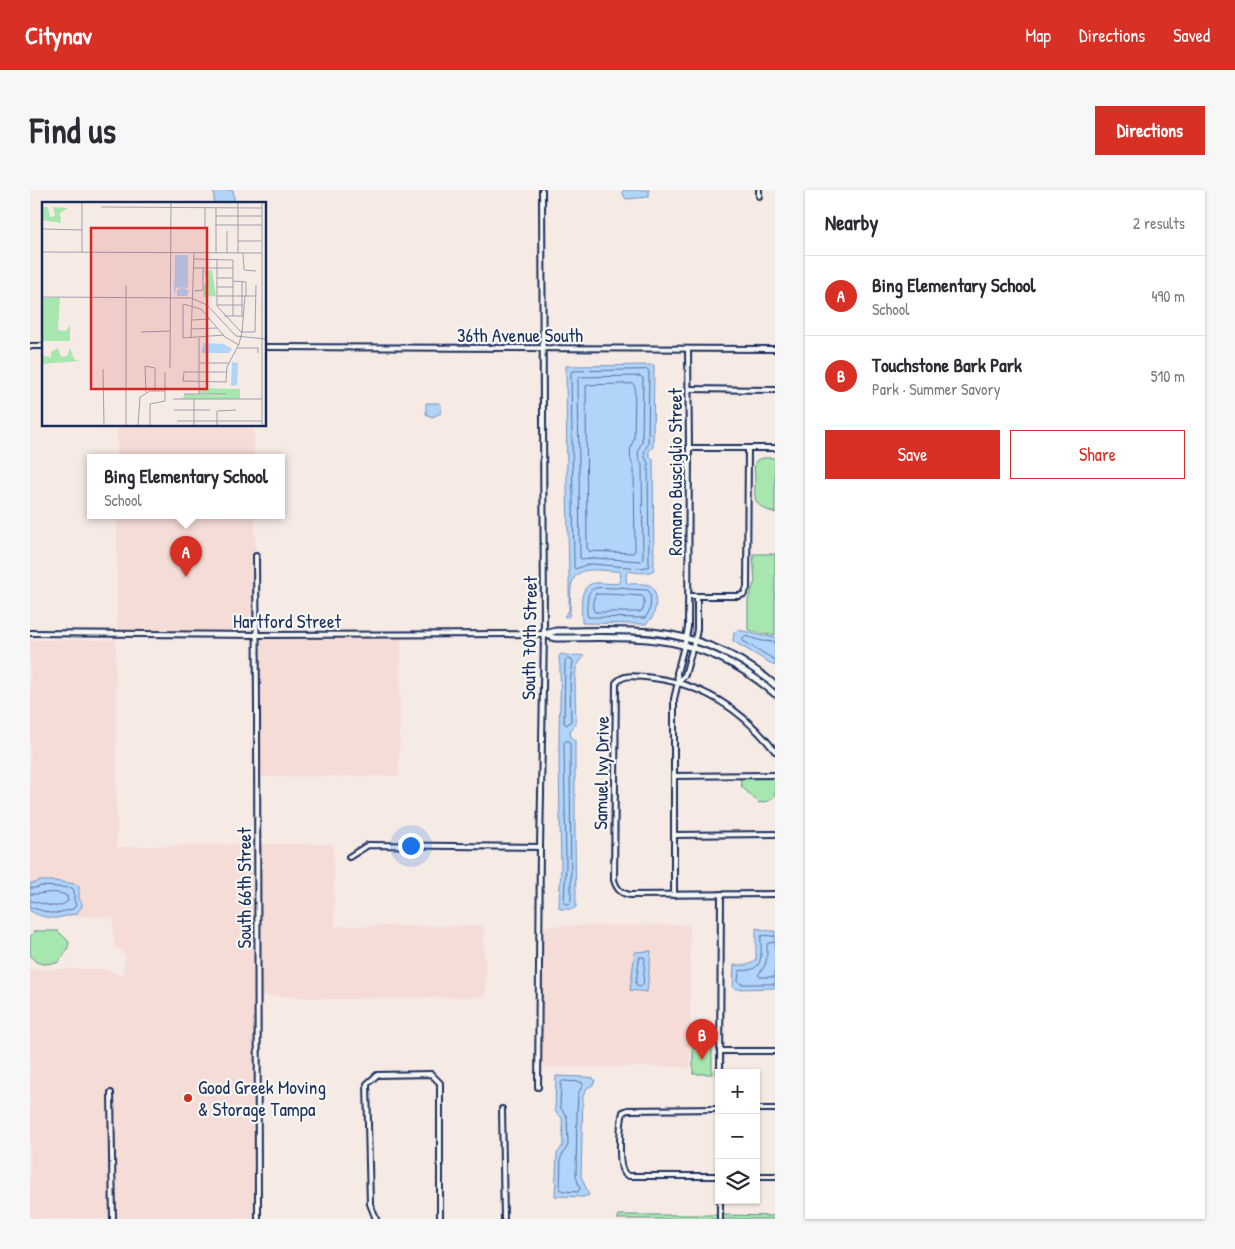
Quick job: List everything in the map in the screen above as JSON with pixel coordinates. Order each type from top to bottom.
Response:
[{"type":"street","name":"South 70th Street","points":[[538,1087],[544,634],[542,190]]},
{"type":"street","points":[[759,190],[759,196]]},
{"type":"street","name":"36th Avenue South","points":[[266,347],[775,349]]},
{"type":"street","name":"Romano Busciglio Street","points":[[674,895],[674,698],[678,682],[677,673],[688,627],[689,596],[688,349]]},
{"type":"street","points":[[689,389],[775,390]]},
{"type":"street","points":[[689,448],[775,448]]},
{"type":"street","points":[[689,596],[739,596],[744,594],[747,588],[748,448]]},
{"type":"street","name":"South 66th Street","points":[[256,556],[258,1219]]},
{"type":"street","name":"Romano Busciglio Street","points":[[678,682],[685,675],[697,629],[697,596]]},
{"type":"street","points":[[544,634],[556,631],[643,632],[686,638],[734,657],[756,670],[775,685]]},
{"type":"street","name":"Hartford Street","points":[[30,633],[257,635],[544,634]]},
{"type":"street","points":[[544,634],[555,638],[658,640],[685,645],[717,656],[736,666],[775,694]]},
{"type":"street","name":"Samuel Ivy Drive","points":[[775,751],[753,725],[732,708],[704,692],[678,682],[658,678],[634,676],[620,679],[616,683],[614,880],[618,890],[630,895],[775,894]]},
{"type":"street","points":[[674,776],[775,775]]},
{"type":"street","points":[[674,835],[775,834]]},
{"type":"street","points":[[349,857],[368,845],[540,848]]},
{"type":"street","points":[[720,1069],[721,894]]},
{"type":"street","points":[[720,1051],[775,1051]]},
{"type":"street","points":[[376,1219],[370,1204],[367,1084],[377,1075],[431,1074],[440,1083],[440,1219]]},
{"type":"street","points":[[111,1093],[113,1219]]},
{"type":"street","points":[[502,1109],[504,1219]]},
{"type":"street","points":[[715,1109],[628,1110],[622,1112],[620,1144],[621,1168],[629,1176],[715,1176]]},
{"type":"street","points":[[760,1109],[775,1109]]},
{"type":"street","points":[[760,1176],[775,1176]]},
{"type":"street","points":[[720,1204],[720,1219]]},
{"type":"shaded area","points":[[117,426],[254,426],[254,454],[117,454]]},
{"type":"shaded area","points":[[117,519],[255,519],[256,635],[117,634]]},
{"type":"shaded area","points":[[401,637],[399,776],[261,777],[261,638]]},
{"type":"shaded area","points":[[30,640],[116,640],[117,847],[255,844],[255,1219],[116,1219],[113,1090],[108,1091],[111,1219],[30,1219],[30,969],[106,969],[123,977],[125,958],[122,951],[114,947],[113,917],[63,915],[77,913],[82,907],[78,899],[78,886],[72,883],[30,883]]},
{"type":"shaded area","points":[[260,844],[333,844],[335,926],[484,926],[486,997],[331,999],[260,995]]},
{"type":"shaded area","points":[[690,925],[690,1069],[680,1067],[541,1067],[542,933],[545,926]]},
{"type":"green space","points":[[775,458],[775,513],[762,507],[756,500],[754,467],[756,461],[760,459]]},
{"type":"green space","points":[[753,554],[775,554],[775,635],[748,630],[748,600],[755,581]]},
{"type":"green space","points":[[740,778],[775,778],[775,796],[768,801],[759,803],[742,787]]},
{"type":"green space","points":[[34,931],[58,931],[69,942],[65,954],[57,963],[43,964],[36,962],[30,955],[30,938]]},
{"type":"green space","points":[[693,1047],[712,1047],[712,1074],[693,1074]]},
{"type":"green space","points":[[618,1215],[717,1215],[717,1219],[618,1219]]},
{"type":"green space","points":[[722,1215],[775,1216],[775,1219],[722,1219]]},
{"type":"water","points":[[214,190],[233,190],[235,202],[214,202]]},
{"type":"water","points":[[623,190],[649,190],[649,197],[626,199]]},
{"type":"water","points":[[654,365],[653,447],[649,451],[649,455],[653,459],[654,570],[644,573],[627,571],[626,577],[628,584],[644,584],[652,587],[656,600],[653,615],[646,624],[582,623],[581,605],[586,588],[590,584],[596,583],[619,583],[621,574],[619,571],[599,570],[579,573],[572,583],[569,616],[564,616],[569,611],[566,366]]},
{"type":"water","points":[[426,403],[438,403],[441,405],[441,413],[432,417],[426,414]]},
{"type":"water","points":[[739,630],[775,637],[775,666],[733,641],[734,632]]},
{"type":"water","points":[[562,654],[584,656],[576,669],[576,725],[570,731],[571,737],[575,740],[576,907],[573,909],[559,908],[561,863],[559,657]]},
{"type":"water","points":[[38,881],[76,884],[79,886],[79,899],[82,907],[77,914],[57,918],[47,917],[30,911],[30,883]]},
{"type":"water","points":[[756,928],[775,931],[775,988],[735,989],[733,987],[734,965],[749,964],[756,959]]},
{"type":"water","points":[[651,951],[647,992],[630,990],[635,952]]},
{"type":"water","points":[[556,1076],[587,1077],[593,1078],[595,1081],[593,1085],[587,1088],[583,1096],[581,1176],[589,1195],[583,1197],[555,1196],[557,1154],[563,1145],[562,1118],[555,1111]]},
{"type":"place","name":"Bing Elementary School","points":[[186,577]]},
{"type":"place","name":"Touchstone Bark Park","points":[[702,1060]]},
{"type":"place","name":"Good Greek Moving & Storage Tampa","points":[[188,1098]]}]
